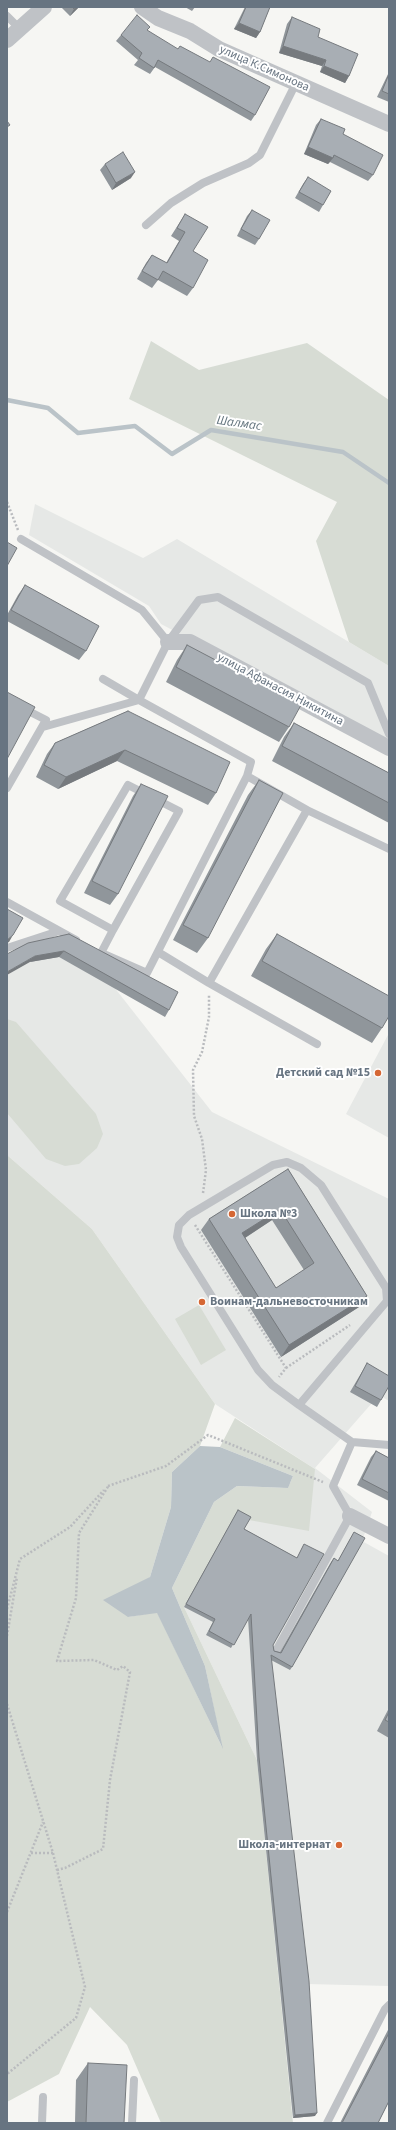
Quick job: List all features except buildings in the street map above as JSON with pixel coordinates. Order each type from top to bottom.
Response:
[{"type":"street","points":[[7,40],[44,7]]},
{"type":"street","name":"улица К.Симонова","points":[[142,7],[158,18],[190,31],[219,49],[389,124]]},
{"type":"street","name":"улица Афанасия Никитина","points":[[168,642],[190,642],[389,748]]},
{"type":"street","points":[[350,1516],[389,1536]]},
{"type":"lane","points":[[7,16],[20,29]]},
{"type":"lane","points":[[146,225],[171,203],[203,183],[249,163],[260,155],[296,83]]},
{"type":"lane","points":[[21,540],[142,610],[168,642]]},
{"type":"lane","points":[[43,727],[139,700],[168,642],[199,600],[218,598],[368,683],[389,734]]},
{"type":"lane","points":[[7,902],[94,949],[147,973],[247,776],[251,762],[103,679]]},
{"type":"lane","points":[[7,700],[46,720],[7,788]]},
{"type":"lane","points":[[247,776],[307,810],[389,849]]},
{"type":"lane","points":[[94,949],[113,930],[179,811],[128,785],[60,901],[113,930]]},
{"type":"lane","points":[[209,983],[307,810]]},
{"type":"lane","points":[[7,948],[59,930]]},
{"type":"lane","points":[[158,952],[209,983],[317,1044]]},
{"type":"lane","points":[[299,1405],[387,1301],[386,1288],[321,1184],[301,1168],[287,1162],[273,1165],[189,1215],[179,1225],[177,1237],[181,1247],[258,1370],[272,1385],[299,1405],[352,1442],[389,1445]]},
{"type":"lane","points":[[276,1651],[350,1516],[333,1486],[352,1442]]},
{"type":"lane","points":[[327,2123],[385,2009],[389,2005]]},
{"type":"lane","points":[[132,2123],[134,2080]]},
{"type":"lane","points":[[42,2123],[43,2097]]},
{"type":"path","points":[[7,502],[21,540]]},
{"type":"path","points":[[201,1208],[206,1170],[202,1139],[194,1116],[193,1070],[202,1052],[209,1017],[209,983]]},
{"type":"path","points":[[189,1215],[286,1368]]},
{"type":"path","points":[[272,1385],[286,1368],[356,1322]]},
{"type":"path","points":[[7,1609],[20,1559],[70,1527],[109,1485],[166,1466],[208,1434],[333,1486]]},
{"type":"path","points":[[57,1870],[65,1868],[104,1849],[110,1780],[130,1672],[123,1666],[117,1670],[94,1660],[57,1660],[76,1598],[79,1532],[109,1485]]},
{"type":"path","points":[[7,1636],[20,1559]]},
{"type":"path","points":[[7,1704],[53,1853],[85,1987],[76,2018],[7,2074]]},
{"type":"path","points":[[7,1912],[43,1822]]},
{"type":"path","points":[[31,1853],[53,1853]]},
{"type":"shaded area","points":[[151,341],[199,370],[307,343],[389,400],[389,666],[349,642],[316,541],[337,502],[129,399]]},
{"type":"shaded area","points":[[35,504],[143,558],[177,539],[389,666],[389,744],[161,624],[149,606],[29,535]]},
{"type":"shaded area","points":[[59,957],[114,987],[212,1112],[389,1199],[389,1401],[379,1395],[315,1468],[372,1512],[362,1541],[389,1556],[389,1986],[307,1984],[315,2116],[293,2118],[257,1760],[184,1607],[235,1514],[315,1469],[215,1404],[92,1229],[7,1155],[7,975],[30,962]]},
{"type":"shaded area","points":[[7,1019],[16,1022],[96,1114],[103,1134],[97,1148],[79,1164],[65,1166],[46,1159],[7,1113]]},
{"type":"shaded area","name":"Детский сад №15","points":[[389,1033],[389,1138],[346,1114]]},
{"type":"shaded area","points":[[7,1155],[92,1229],[215,1404],[200,1446],[172,1472],[171,1507],[150,1577],[128,1617],[157,1612],[222,1747],[205,1666],[172,1588],[214,1502],[237,1486],[288,1488],[293,1476],[220,1447],[235,1418],[315,1469],[309,1531],[249,1520],[184,1607],[257,1760],[293,2123],[161,2123],[127,2045],[90,2007],[59,2074],[7,2102]]},
{"type":"shaded area","points":[[199,1305],[226,1350],[201,1365],[175,1319]]},
{"type":"shaded area","points":[[200,1446],[220,1447],[293,1476],[288,1488],[237,1486],[214,1502],[172,1588],[205,1666],[223,1749],[157,1613],[128,1617],[103,1600],[150,1577],[171,1507],[172,1472]]},
{"type":"waterway","name":"Шалмас","points":[[7,400],[48,408],[78,433],[135,426],[172,454],[211,430],[343,452],[389,483]]},
{"type":"place","name":"Детский сад №15","points":[[378,1073]]},
{"type":"place","name":"Школа №3","points":[[232,1214]]},
{"type":"place","name":"Воинам-дальневосточникам","points":[[202,1302]]},
{"type":"place","name":"Школа-интернат","points":[[339,1845]]}]
